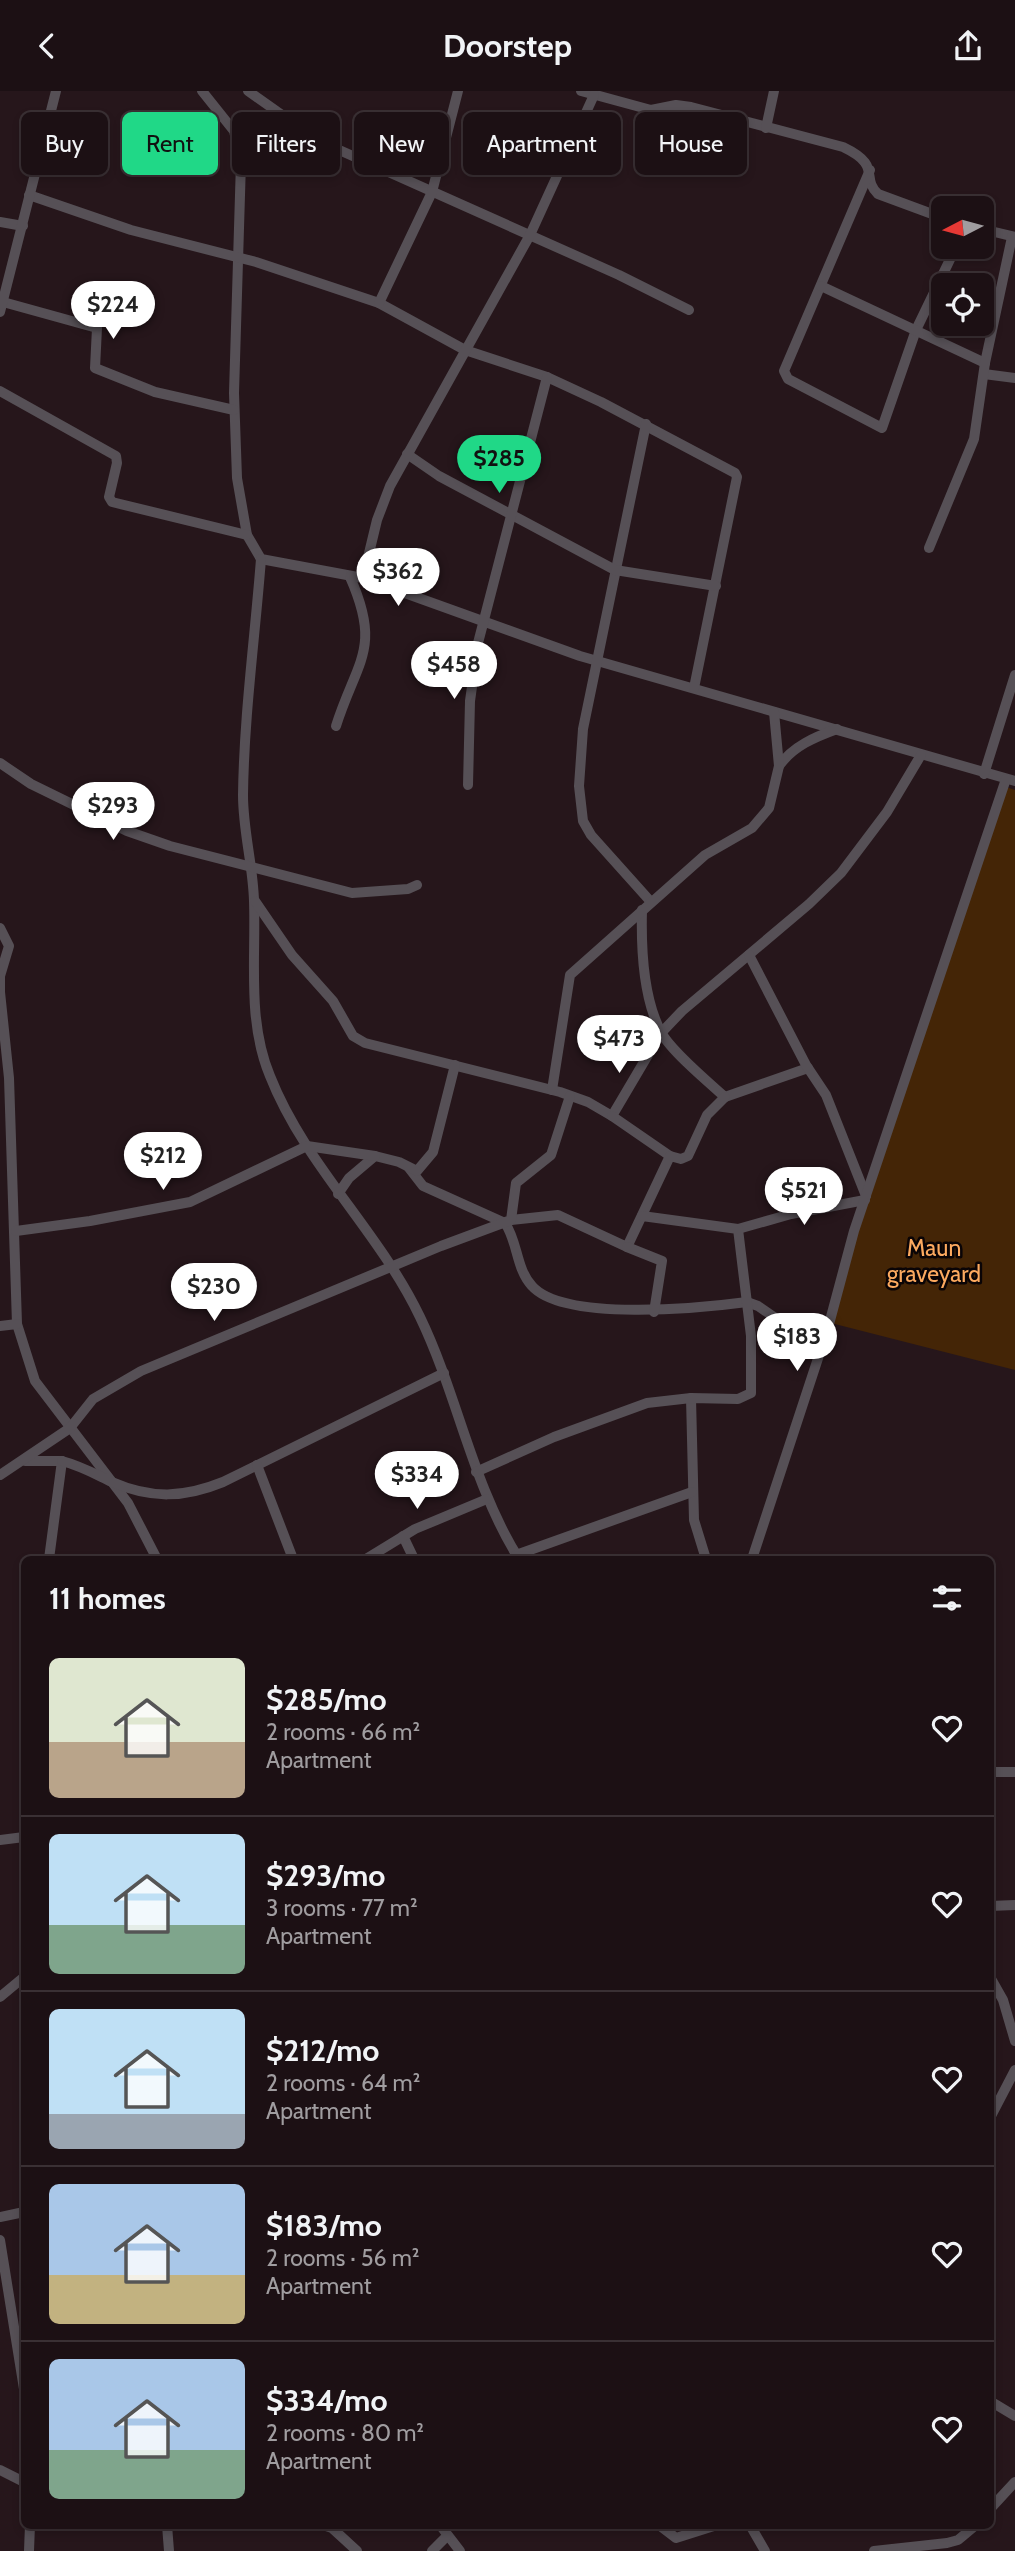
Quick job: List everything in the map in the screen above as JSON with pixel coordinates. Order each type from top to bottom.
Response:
[{"type":"street","points":[[57,91],[1,307],[97,328],[96,368],[155,392],[234,410]]},
{"type":"street","points":[[202,91],[238,140],[241,162],[234,410],[237,478],[247,535],[261,559],[243,796],[252,866],[257,1033],[270,1077],[307,1146],[338,1194],[393,1266],[418,1314],[444,1373],[487,1499],[517,1556]]},
{"type":"street","points":[[248,91],[299,127],[337,149],[689,310]]},
{"type":"street","points":[[379,303],[432,193],[458,91]]},
{"type":"street","points":[[581,91],[652,110],[676,105],[691,107],[843,147],[861,156],[870,170],[874,190],[878,194],[931,214]]},
{"type":"street","points":[[766,128],[774,91]]},
{"type":"street","points":[[363,578],[377,520],[407,454],[530,235],[594,95]]},
{"type":"street","points":[[870,170],[785,375],[879,429],[883,425],[916,330],[950,259]]},
{"type":"street","points":[[29,195],[131,230],[239,258],[379,303],[465,350],[547,377],[646,424],[737,474],[731,521],[694,688]]},
{"type":"street","points":[[0,222],[23,226]]},
{"type":"street","points":[[929,548],[974,439],[985,368],[1014,237],[994,232]]},
{"type":"street","points":[[821,286],[916,330],[985,368],[1015,378]]},
{"type":"street","points":[[468,785],[470,701],[483,623],[547,377]]},
{"type":"street","points":[[0,391],[116,456],[117,463],[109,497],[112,502],[247,535]]},
{"type":"street","points":[[646,424],[614,570],[580,755],[580,806],[583,821],[647,906],[646,971],[661,1033],[725,1097]]},
{"type":"street","points":[[407,454],[439,476],[614,570],[716,586]]},
{"type":"street","points":[[261,559],[363,578],[483,623],[597,661],[1011,780],[866,1198],[824,1340],[753,1556]]},
{"type":"street","points":[[336,726],[355,684],[366,639],[364,610],[350,577]]},
{"type":"street","points":[[984,774],[1015,675]]},
{"type":"street","points":[[552,1090],[570,975],[716,847],[752,828],[772,800],[779,766],[774,712]]},
{"type":"street","points":[[779,766],[791,752],[811,739],[838,729]]},
{"type":"street","points":[[612,1116],[661,1033],[682,1011],[841,873],[887,812],[921,755]]},
{"type":"street","points":[[0,763],[31,784],[127,831],[170,846],[352,893],[408,889],[417,885]]},
{"type":"street","points":[[254,901],[292,955],[333,1001],[353,1036],[365,1043],[552,1090],[588,1102],[670,1156],[681,1159],[688,1156],[707,1115],[725,1097],[808,1068]]},
{"type":"street","points":[[0,928],[9,946],[0,976],[0,992],[9,1078],[17,1324],[35,1381],[113,1482],[155,1556]]},
{"type":"street","points":[[749,955],[808,1068],[826,1095],[866,1198]]},
{"type":"street","points":[[16,1231],[90,1221],[191,1202],[307,1146],[375,1156],[400,1162],[417,1171],[433,1152],[454,1065]]},
{"type":"street","points":[[570,1096],[551,1155],[516,1183],[508,1221],[524,1273],[541,1294],[592,1306],[654,1312],[747,1302],[758,1305],[793,1330],[824,1340]]},
{"type":"street","points":[[338,1194],[349,1178],[375,1156]]},
{"type":"street","points":[[627,1247],[670,1156]]},
{"type":"street","points":[[409,1168],[423,1186],[508,1221]]},
{"type":"street","points":[[642,1216],[712,1228],[738,1229],[791,1214],[866,1198]]},
{"type":"street","points":[[0,1475],[25,1461],[70,1428],[93,1399],[141,1371],[508,1221],[558,1215],[662,1261],[654,1312]]},
{"type":"street","points":[[476,1472],[629,1408],[691,1398],[738,1399],[751,1393],[753,1361],[738,1229]]},
{"type":"street","points":[[0,1326],[17,1324]]},
{"type":"street","points":[[25,1461],[62,1461],[91,1470],[113,1482],[161,1496],[179,1496],[216,1485],[444,1373]]},
{"type":"street","points":[[691,1398],[694,1520],[705,1556]]},
{"type":"street","points":[[49,1556],[62,1461]]},
{"type":"street","points":[[257,1465],[292,1556]]},
{"type":"street","points":[[521,1556],[692,1492]]},
{"type":"street","points":[[371,1556],[403,1536],[487,1499]]},
{"type":"street","points":[[403,1536],[413,1556]]},
{"type":"street","points":[[994,1772],[1015,1773]]},
{"type":"street","points":[[0,1840],[21,1837]]},
{"type":"street","points":[[994,1906],[1015,1905]]},
{"type":"street","points":[[0,1997],[21,1980]]},
{"type":"street","points":[[994,1984],[1003,2000],[1015,2041]]},
{"type":"street","points":[[994,2110],[1015,2070]]},
{"type":"street","points":[[0,2217],[21,2213]]},
{"type":"street","points":[[0,2240],[19,2321],[21,2348]]},
{"type":"street","points":[[994,2403],[1015,2416]]},
{"type":"street","points":[[0,2470],[21,2480]]},
{"type":"street","points":[[994,2505],[1015,2482]]},
{"type":"street","points":[[29,2551],[30,2529]]},
{"type":"street","points":[[167,2529],[169,2551]]},
{"type":"street","points":[[333,2529],[357,2551]]},
{"type":"street","points":[[442,2529],[460,2551]]},
{"type":"street","points":[[664,2529],[676,2538],[704,2529]]},
{"type":"street","points":[[752,2529],[765,2551]]},
{"type":"street","points":[[874,2551],[947,2543],[958,2540],[971,2529]]},
{"type":"street","points":[[432,2551],[446,2537]]},
{"type":"green space","name":"Maun graveyard","points":[[1006,787],[1015,790],[1015,1370],[827,1322]]}]
